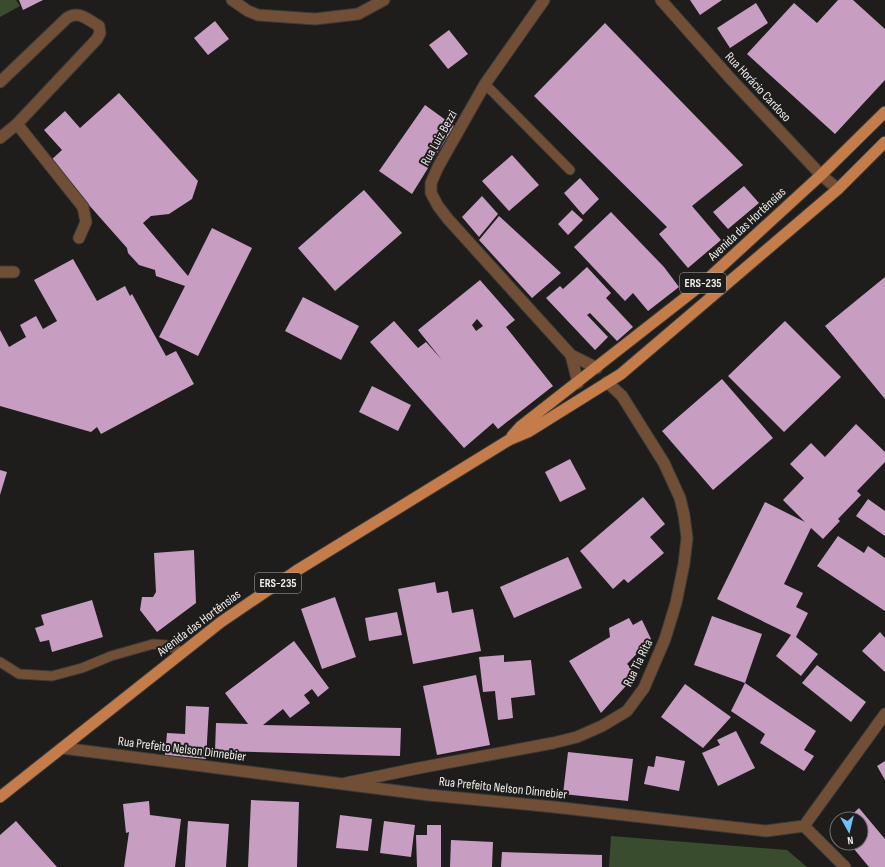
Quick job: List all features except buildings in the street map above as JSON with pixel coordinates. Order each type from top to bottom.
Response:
[{"type":"main road","name":"Avenida das Hortênsias","points":[[509,440],[521,426],[578,383],[700,286],[821,175],[885,112]]},
{"type":"main road","name":"Avenida das Hortênsias","points":[[0,797],[221,622],[296,571],[509,440],[528,432],[621,374],[838,189],[885,142]]},
{"type":"main road","points":[[607,382],[603,376],[603,371],[618,355],[623,347]]},
{"type":"main road","points":[[540,424],[546,416],[576,393],[578,383]]},
{"type":"street","points":[[232,0],[258,15],[315,19],[358,14],[384,0]]},
{"type":"street","name":"Rua Luiz Bezzi","points":[[544,0],[485,84],[438,167],[431,183],[431,193],[438,206],[448,219],[571,355],[597,368]]},
{"type":"street","name":"Rua Horácio Cardoso","points":[[661,0],[730,78],[821,175],[838,189]]},
{"type":"street","points":[[0,82],[72,15],[78,14],[99,26],[100,33],[97,39],[17,124],[0,138]]},
{"type":"street","points":[[17,124],[83,207],[86,222],[79,238]]},
{"type":"street","points":[[0,272],[14,272]]},
{"type":"street","name":"Rua Luiz Bezzi","points":[[571,355],[578,383]]},
{"type":"street","name":"Rua Tia Rita","points":[[621,374],[620,384],[622,396]]},
{"type":"street","name":"Rua Tia Rita","points":[[344,784],[577,737],[602,726],[627,711],[644,688],[665,639],[676,603],[684,564],[687,538],[680,498],[664,463],[622,396],[607,382]]},
{"type":"street","points":[[845,867],[804,826],[885,714]]},
{"type":"street","name":"Rua Prefeito Nelson Dinnebier","points":[[62,748],[429,795],[554,807],[766,831],[804,826]]},
{"type":"lane","points":[[485,84],[570,170]]},
{"type":"lane","points":[[0,662],[19,674],[52,676],[82,668],[111,656],[153,644],[166,645],[182,652]]},
{"type":"green space","points":[[0,0],[16,0],[20,6],[0,17]]},
{"type":"green space","points":[[611,836],[787,850],[807,867],[609,867]]}]
